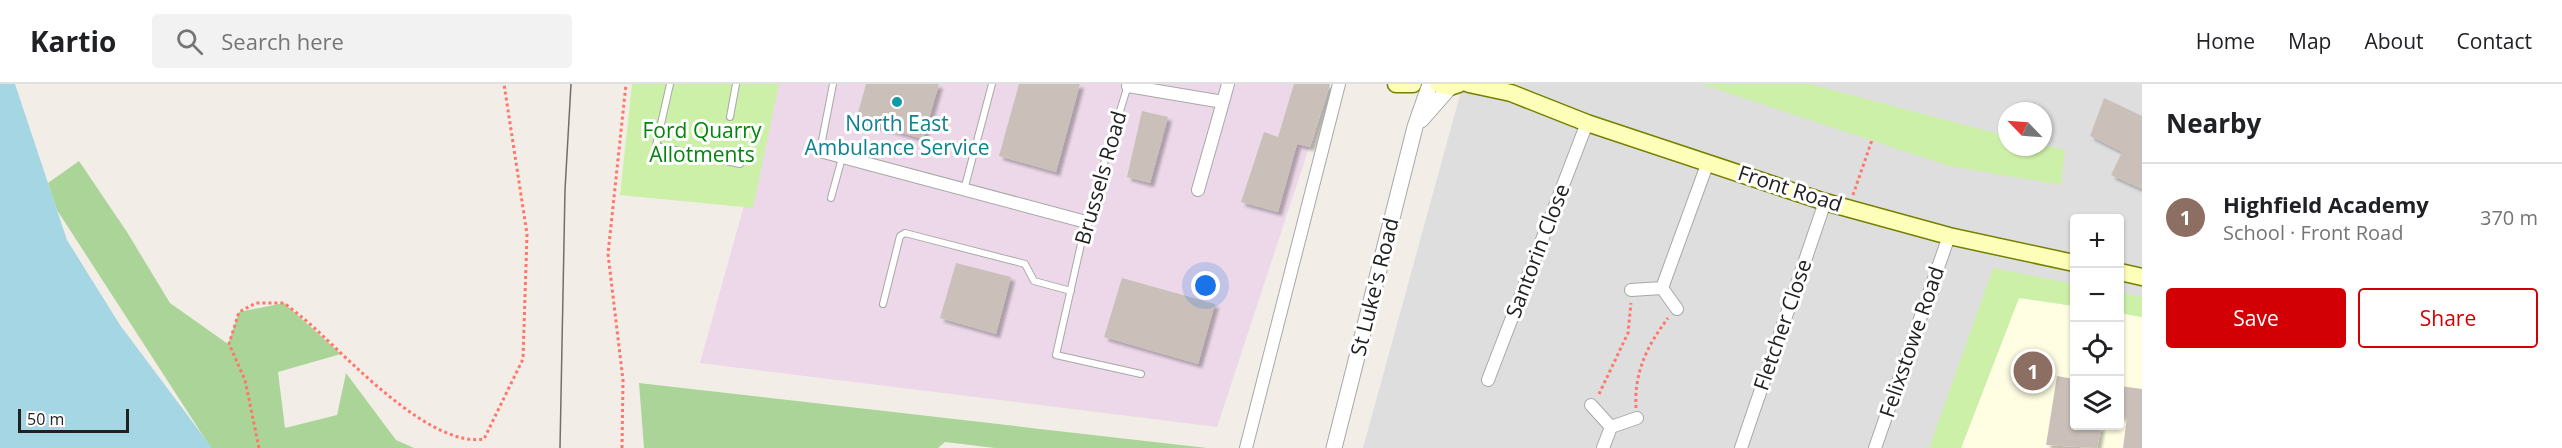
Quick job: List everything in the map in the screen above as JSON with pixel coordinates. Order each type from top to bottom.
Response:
[{"type":"main road","points":[[1396,84],[1413,84]]},
{"type":"main road","name":"Front Road","points":[[1469,84],[1506,89],[1587,123],[1824,201],[1949,236],[2070,262]]},
{"type":"main road","points":[[2124,273],[2142,277]]},
{"type":"street","points":[[1198,190],[1228,84]]},
{"type":"street","points":[[1246,448],[1339,84]]},
{"type":"street","name":"St Luke's Road","points":[[1334,448],[1415,127],[1430,84]]},
{"type":"street","points":[[1128,85],[1223,102]]},
{"type":"street","name":"St Luke's Road","points":[[1415,127],[1449,85]]},
{"type":"street","name":"Santorin Close","points":[[1488,380],[1587,123]]},
{"type":"street","points":[[820,152],[1086,222]]},
{"type":"street","points":[[1662,288],[1708,162]]},
{"type":"street","name":"Fletcher Close","points":[[1741,448],[1824,201]]},
{"type":"street","name":"Felixstowe Road","points":[[1875,448],[1949,236]]},
{"type":"street","points":[[1631,291],[1662,288]]},
{"type":"street","points":[[1662,288],[1677,309]]},
{"type":"street","points":[[1591,405],[1611,427]]},
{"type":"street","points":[[1611,427],[1637,418]]},
{"type":"street","points":[[1603,448],[1611,427]]},
{"type":"lane","points":[[670,84],[656,146],[740,164]]},
{"type":"lane","points":[[730,117],[736,84]]},
{"type":"lane","points":[[820,152],[833,84]]},
{"type":"lane","points":[[964,191],[992,84]]},
{"type":"lane","name":"Brussels Road","points":[[1128,85],[1086,222],[1056,355],[1141,374]]},
{"type":"lane","points":[[831,198],[842,158]]},
{"type":"lane","points":[[883,304],[900,236],[905,233],[1025,264],[1034,281],[1071,291]]},
{"type":"path","points":[[259,448],[245,380],[229,344],[239,312],[256,303],[284,303],[323,336],[378,393],[414,419],[444,436],[472,444],[484,439],[524,359],[527,234],[504,84]]},
{"type":"path","points":[[622,448],[623,380],[608,254],[626,84]]},
{"type":"path","points":[[1849,208],[1872,140]]},
{"type":"path","points":[[1591,405],[1608,378],[1624,345],[1628,333],[1631,291]]},
{"type":"path","points":[[1637,418],[1635,389],[1642,357],[1677,309]]},
{"type":"shaded area","points":[[778,84],[1330,84],[1217,427],[700,363]]},
{"type":"shaded area","points":[[1463,84],[2142,84],[2142,448],[1363,448]]},
{"type":"shaded area","points":[[2019,297],[2070,305],[2070,430],[2124,430],[2124,314],[2142,317],[2142,448],[1961,448]]},
{"type":"green space","name":"Ford Quarry Allotments","points":[[632,84],[779,84],[753,208],[620,195]]},
{"type":"green space","points":[[1701,84],[1809,84],[1998,134],[1998,156],[2052,156],[2052,147],[2065,150],[2061,185],[1949,166]]},
{"type":"green space","points":[[79,161],[127,232],[170,303],[228,344],[239,312],[284,303],[341,354],[278,372],[285,428],[337,415],[346,373],[396,440],[414,448],[211,448],[57,210],[48,183]]},
{"type":"green space","points":[[1993,268],[2070,283],[2070,305],[2019,298],[1961,448],[1929,448]]},
{"type":"green space","points":[[2124,293],[2142,297],[2142,317],[2124,314]]},
{"type":"green space","points":[[639,383],[1207,448],[995,448],[945,442],[938,448],[644,448]]},
{"type":"water","points":[[0,84],[15,84],[67,240],[120,325],[212,448],[0,448]]},
{"type":"building","name":"North East Ambulance Service","points":[[866,84],[939,84],[923,139],[856,120]]},
{"type":"building","points":[[1019,84],[1080,84],[1056,172],[999,156]]},
{"type":"building","points":[[1294,84],[1330,84],[1310,147],[1297,144],[1278,212],[1241,202],[1264,132],[1278,137]]},
{"type":"building","points":[[2104,98],[2142,116],[2142,189],[2111,175],[2122,152],[2090,136]]},
{"type":"building","points":[[1142,111],[1168,117],[1150,183],[1127,177]]},
{"type":"building","points":[[956,263],[1011,277],[996,334],[940,318]]},
{"type":"building","points":[[1122,278],[1215,304],[1198,364],[1104,337]]},
{"type":"building","points":[[2057,376],[2070,378],[2070,430],[2100,430],[2097,448],[2046,445]]},
{"type":"building","points":[[2124,387],[2142,389],[2142,448],[2123,448],[2127,417],[2124,417]]},
{"type":"tram line","points":[[560,448],[565,190],[571,84]]},
{"type":"place","name":"North East Ambulance Service","points":[[897,102]]},
{"type":"place","name":"Highfield Academy","points":[[2033,371]]}]
